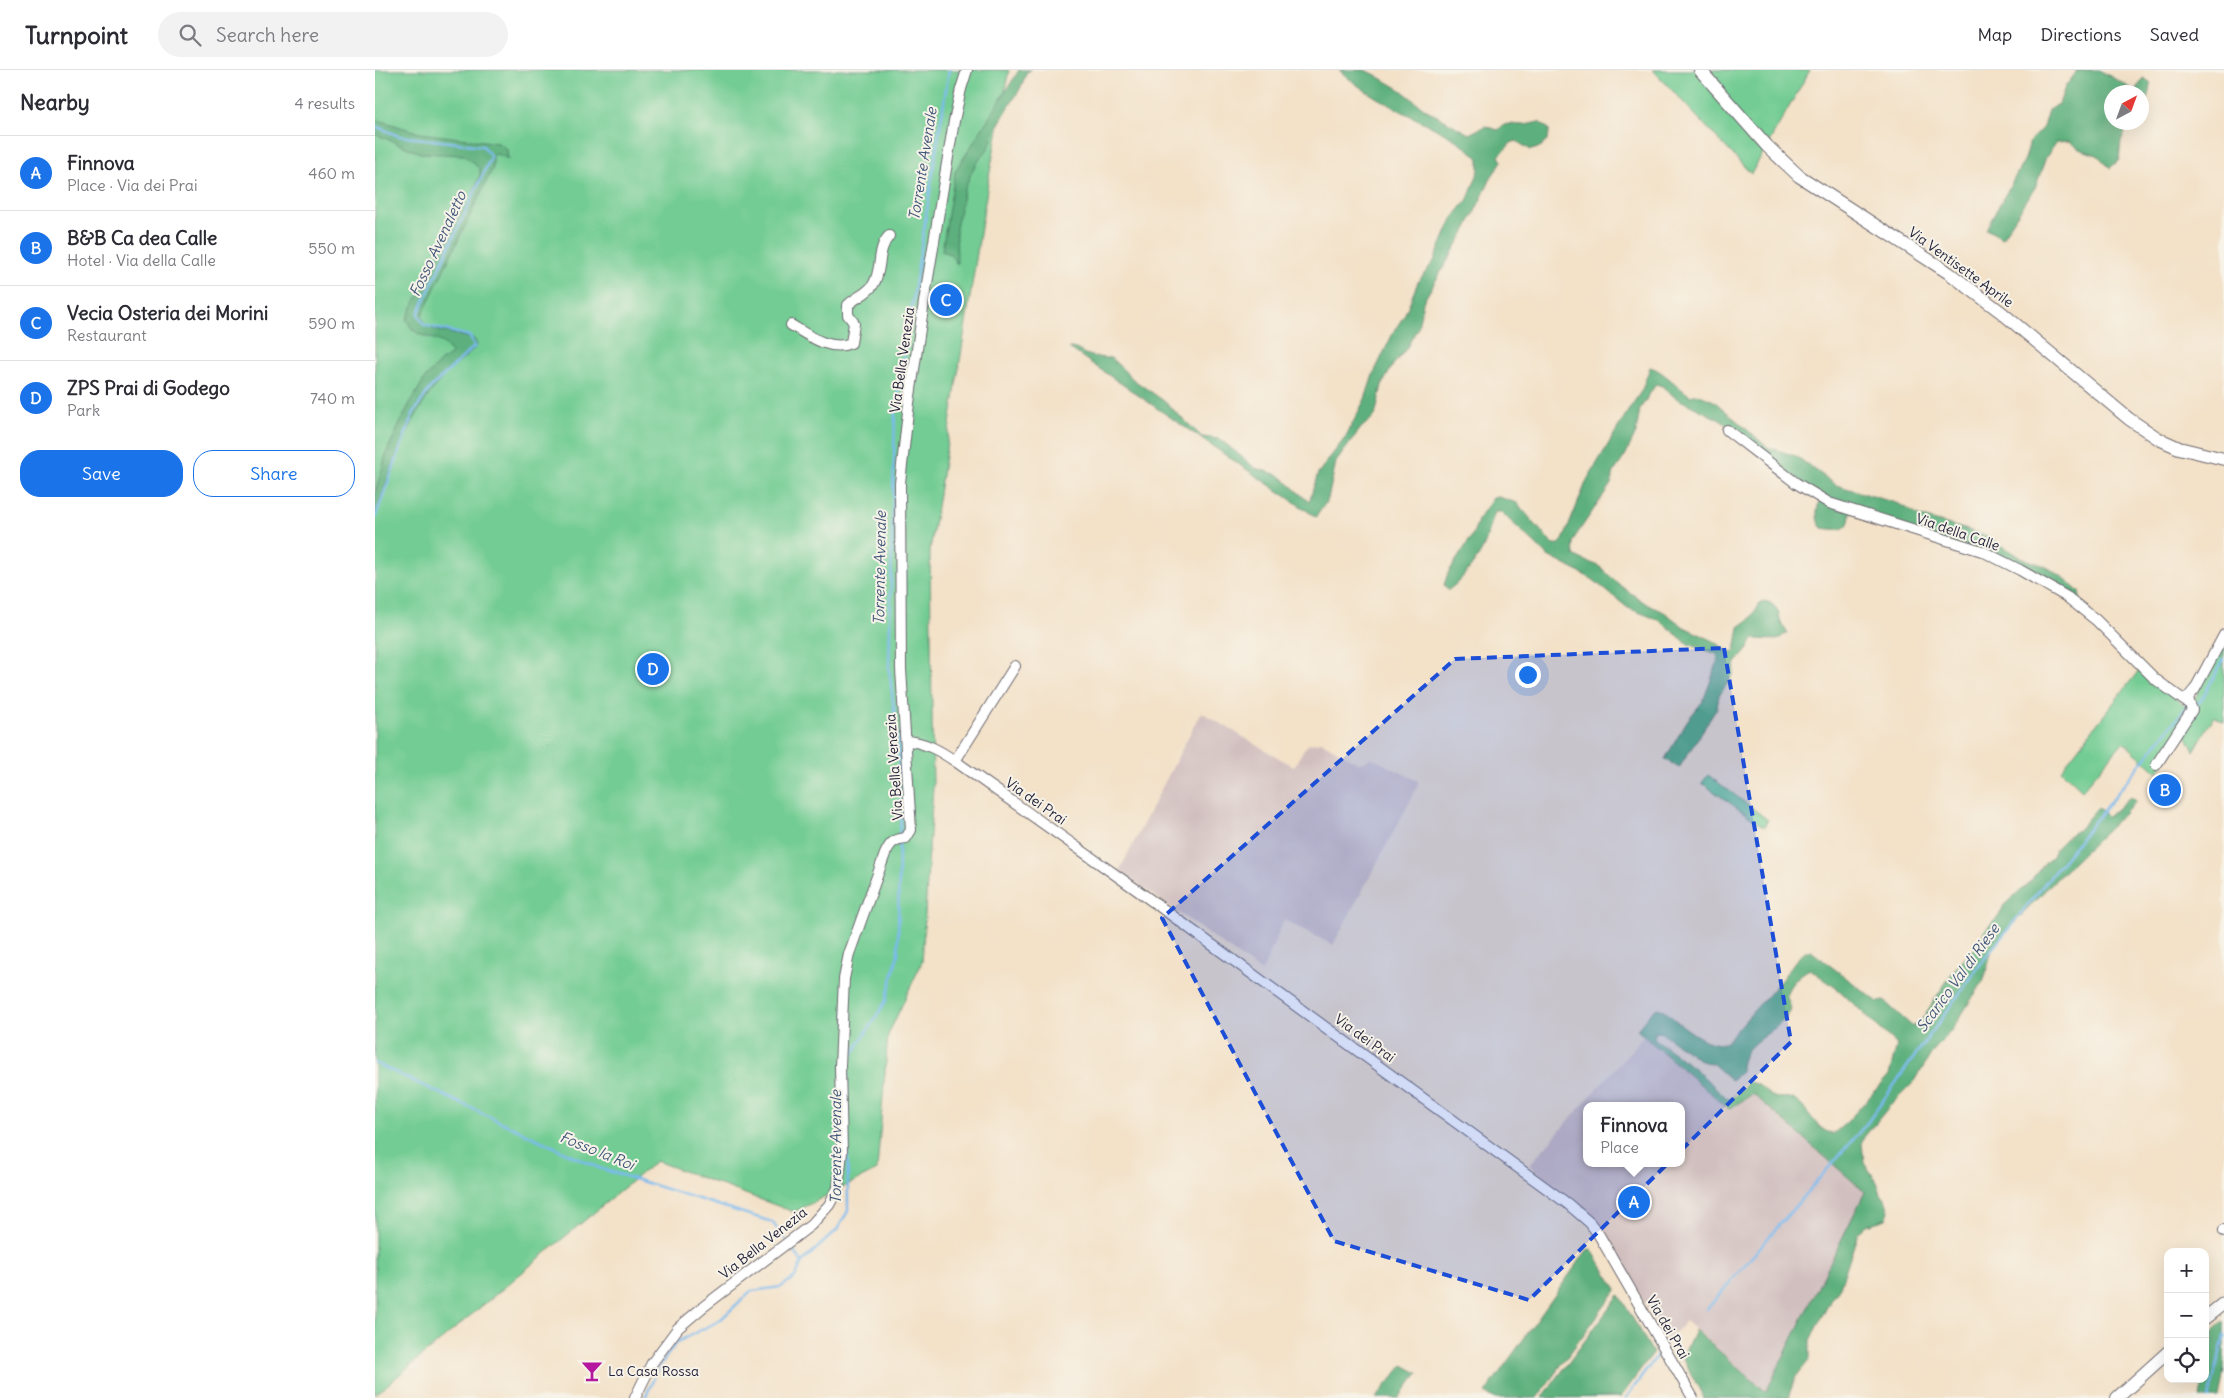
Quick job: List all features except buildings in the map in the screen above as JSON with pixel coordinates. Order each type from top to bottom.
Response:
[{"type":"main road","name":"Via Ventisette Aprile","points":[[1700,70],[1767,146],[1799,176],[1949,273],[2001,312],[2129,419],[2159,439],[2179,448],[2224,459]]},
{"type":"main road","points":[[2209,1315],[2224,1303]]},
{"type":"main road","points":[[2117,1398],[2164,1356]]},
{"type":"street","name":"Via Bella Venezia","points":[[635,1398],[652,1363],[678,1328],[823,1213],[838,1188],[842,1152],[840,1064],[844,979],[849,954],[888,846],[911,830],[912,821],[901,669],[900,483],[920,326],[961,89],[967,70]]},
{"type":"street","points":[[791,325],[814,339],[825,343],[844,346],[851,343],[854,323],[848,314],[848,305],[873,286],[877,278],[884,242],[889,236]]},
{"type":"street","name":"Via della Calle","points":[[1727,430],[1796,483],[1829,503],[1982,552],[2020,570],[2067,597],[2096,620],[2155,679],[2185,701],[2188,699]]},
{"type":"street","points":[[2156,765],[2192,710],[2188,699],[2224,635]]},
{"type":"street","points":[[955,761],[1015,666]]},
{"type":"street","name":"Via dei Prai","points":[[907,741],[922,743],[943,752],[1328,1028],[1560,1198],[1590,1223],[1599,1235],[1693,1398]]},
{"type":"highlighted area","points":[[1724,648],[1791,1042],[1529,1300],[1334,1241],[1162,918],[1455,659]]},
{"type":"shaded area","points":[[1201,712],[1294,767],[1309,744],[1322,742],[1358,763],[1367,761],[1370,757],[1418,781],[1417,788],[1333,945],[1284,920],[1262,972],[1119,871]]},
{"type":"shaded area","points":[[1644,1036],[1729,1109],[1753,1094],[1865,1192],[1766,1392],[1686,1321],[1667,1341],[1599,1226],[1529,1165],[1583,1104],[1583,1167],[1685,1167],[1685,1102],[1585,1102]]},
{"type":"green space","points":[[375,70],[1009,70],[989,177],[930,551],[933,787],[922,962],[888,1035],[877,1170],[794,1212],[656,1161],[375,1395]]},
{"type":"green space","points":[[1019,70],[1031,70],[1027,72],[1020,89],[995,130],[989,147],[974,167],[964,190],[956,227],[957,264],[950,254],[942,251],[955,172]]},
{"type":"green space","points":[[1339,70],[1364,70],[1374,74],[1401,90],[1425,109],[1469,134],[1485,126],[1498,130],[1506,124],[1524,125],[1539,122],[1549,129],[1549,133],[1545,143],[1539,148],[1531,150],[1516,141],[1511,143],[1499,156],[1502,161],[1492,176],[1467,228],[1423,302],[1418,327],[1382,385],[1375,416],[1361,428],[1336,462],[1328,499],[1316,517],[1069,348],[1092,356],[1111,358],[1134,380],[1164,401],[1202,437],[1220,439],[1255,468],[1279,475],[1309,502],[1318,473],[1345,438],[1365,399],[1373,375],[1394,331],[1404,316],[1418,282],[1434,261],[1452,219],[1468,199],[1479,170],[1479,158],[1460,143],[1366,91]]},
{"type":"green space","points":[[1653,70],[1810,70],[1751,174]]},
{"type":"green space","points":[[2078,70],[2099,70],[2125,85],[2104,85],[2104,130],[2126,130],[2121,141],[2119,160],[2110,168],[2097,155],[2079,149],[2069,141],[2057,142],[2046,157],[2036,186],[2002,238],[1986,229],[2025,159],[2030,141],[2043,127],[2048,110],[2059,104],[2065,87]]},
{"type":"green space","points":[[2143,78],[2150,82],[2149,95],[2149,85],[2139,85]]},
{"type":"green space","points":[[375,119],[420,133],[498,143],[507,149],[508,159],[497,154],[493,155],[493,168],[422,315],[424,324],[436,330],[474,339],[477,345],[441,379],[419,410],[394,463],[375,517],[375,494],[387,451],[409,405],[425,378],[441,361],[451,354],[445,344],[413,330],[406,320],[416,299],[425,288],[450,226],[470,202],[480,175],[480,169],[464,155],[420,153],[375,134]]},
{"type":"green space","points":[[1650,367],[1660,372],[1691,396],[1697,394],[1714,401],[1767,447],[1796,456],[1836,485],[1899,504],[1919,516],[1985,535],[2022,558],[2045,566],[2060,575],[2079,592],[2081,604],[2070,602],[2054,581],[2028,573],[2019,564],[1850,511],[1850,518],[1846,527],[1838,529],[1822,528],[1818,522],[1817,515],[1820,500],[1720,420],[1676,398],[1662,386],[1656,384],[1640,409],[1636,433],[1625,456],[1614,472],[1611,484],[1575,537],[1573,543],[1574,555],[1599,566],[1622,587],[1648,605],[1664,612],[1684,627],[1714,641],[1729,652],[1735,651],[1739,627],[1750,619],[1759,604],[1765,601],[1772,604],[1776,609],[1787,633],[1777,640],[1753,639],[1748,649],[1736,663],[1733,675],[1719,696],[1717,708],[1679,768],[1665,759],[1687,721],[1703,701],[1718,661],[1717,654],[1688,644],[1659,620],[1628,608],[1592,579],[1548,556],[1501,512],[1495,512],[1483,549],[1469,569],[1453,587],[1448,590],[1444,585],[1448,573],[1472,536],[1479,518],[1493,498],[1499,497],[1517,503],[1553,545],[1559,544],[1563,540],[1587,480],[1642,390]]},
{"type":"green space","points":[[2224,642],[2224,722],[2214,716],[2194,751],[2186,735],[2157,772],[2123,742],[2082,790],[2061,770],[2140,669],[2189,709]]},
{"type":"green space","points":[[1708,775],[1768,820],[1764,827],[1702,783]]},
{"type":"green space","points":[[2130,797],[2136,800],[2049,886],[2004,934],[1992,949],[1984,980],[1951,1031],[1933,1051],[1915,1081],[1888,1108],[1864,1137],[1862,1143],[1864,1162],[1877,1182],[1889,1211],[1886,1219],[1867,1225],[1858,1233],[1840,1287],[1810,1340],[1810,1359],[1795,1378],[1788,1398],[1704,1398],[1682,1357],[1695,1330],[1766,1392],[1865,1192],[1753,1094],[1729,1109],[1637,1030],[1657,1008],[1664,1010],[1693,1034],[1703,1039],[1719,1044],[1726,1042],[1805,951],[1811,951],[1878,1002],[1884,1001],[1913,1027],[1922,1019],[1954,970],[1976,947],[1985,930],[1999,916],[2004,905],[2032,880],[2052,856],[2055,849],[2068,836],[2078,830],[2098,807],[2108,817]],"holes":[[[1810,969],[1840,991],[1897,1045],[1889,1075],[1847,1122],[1833,1134],[1821,1128],[1799,1103],[1793,1099],[1774,1097],[1757,1084],[1748,1082],[1735,1096],[1728,1099],[1694,1068],[1654,1038],[1655,1032],[1662,1033],[1701,1061],[1713,1064],[1731,1080],[1741,1072],[1742,1062],[1751,1046],[1774,1029],[1790,1012],[1787,994],[1799,976]]]},
{"type":"green space","points":[[1591,1249],[1617,1289],[1537,1398],[1494,1398],[1485,1393],[1587,1250]]},
{"type":"green space","points":[[1619,1295],[1653,1353],[1621,1397],[1542,1398]]},
{"type":"green space","points":[[2224,1321],[2224,1369],[2219,1398],[2200,1398],[2203,1383],[2209,1383],[2209,1354],[2213,1341],[2212,1331]]},
{"type":"green space","points":[[1403,1365],[1418,1373],[1399,1398],[1376,1398]]},
{"type":"waterway","name":"Torrente Avenale","points":[[899,836],[901,819],[898,743],[889,668],[895,413],[949,70]]},
{"type":"waterway","name":"Fosso Avenaletto","points":[[375,126],[399,136],[483,146],[491,157],[418,314],[424,325],[469,336],[475,346],[430,388],[413,414],[375,518]]},
{"type":"waterway","name":"Scarico Val di Riese","points":[[2193,704],[2200,702],[2224,659]]},
{"type":"waterway","name":"Scarico Val di Riese","points":[[1707,1309],[1867,1123],[1985,958],[2187,706]]},
{"type":"waterway","name":"Torrente Avenale","points":[[850,1058],[886,1001],[898,954],[899,842]]},
{"type":"waterway","name":"Fosso la Roi","points":[[375,1063],[599,1168],[772,1222],[786,1240]]},
{"type":"waterway","name":"Torrente Avenale","points":[[645,1398],[660,1365],[677,1342],[719,1321],[751,1291],[781,1287],[795,1277],[802,1262],[837,1230],[848,1211],[847,1065]]},
{"type":"waterway","name":"Fosso la Roi","points":[[789,1244],[802,1262]]},
{"type":"waterway","points":[[2209,1398],[2224,1336]]},
{"type":"waterway","name":"Scarico Val di Riese","points":[[1626,1398],[1659,1353]]},
{"type":"place","name":"Vecia Osteria dei Morini","points":[[946,300]]},
{"type":"place","name":"ZPS Prai di Godego","points":[[653,669]]},
{"type":"place","name":"B&B Ca dea Calle","points":[[2165,790]]},
{"type":"place","name":"Finnova","points":[[1634,1202]]},
{"type":"place","name":"La Casa Rossa","points":[[592,1371]]}]
